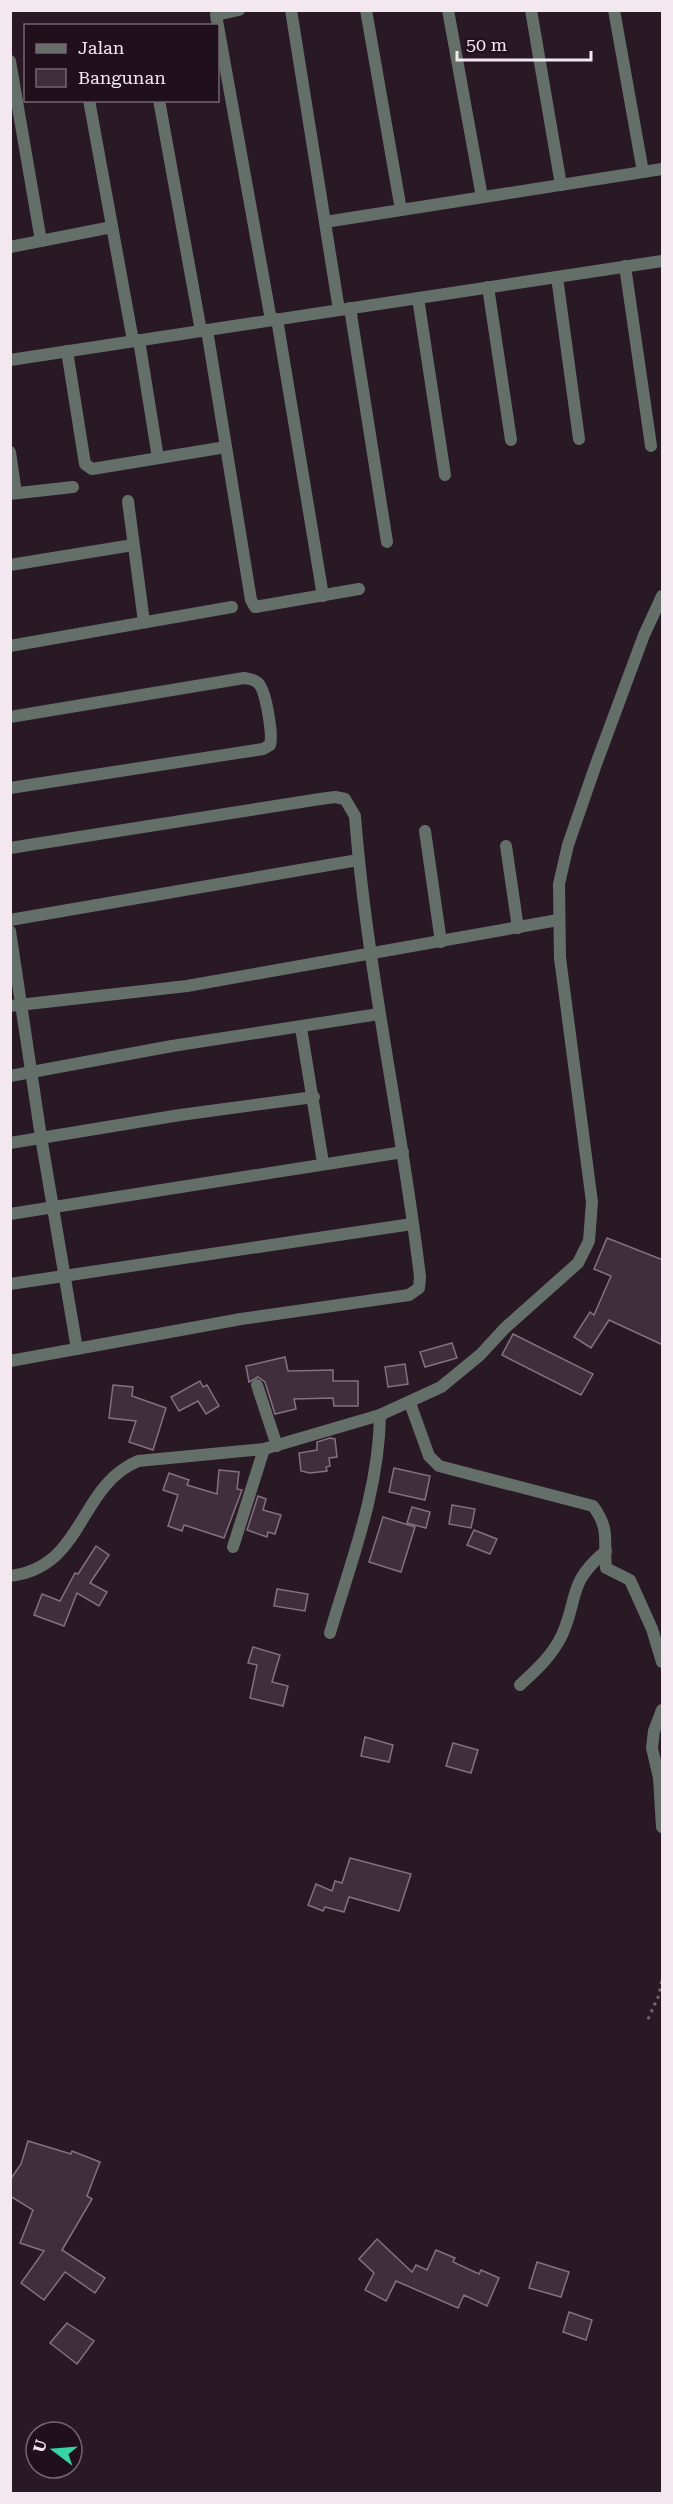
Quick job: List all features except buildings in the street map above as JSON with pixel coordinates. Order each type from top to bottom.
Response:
[{"type":"street","points":[[217,24],[216,15],[239,10]]},
{"type":"street","points":[[291,10],[325,222],[345,309],[387,542]]},
{"type":"street","points":[[366,10],[401,210]]},
{"type":"street","points":[[448,10],[482,197]]},
{"type":"street","points":[[531,10],[561,185]]},
{"type":"street","points":[[614,10],[643,172]]},
{"type":"street","points":[[220,48],[274,320],[323,596]]},
{"type":"street","points":[[10,61],[41,241]]},
{"type":"street","points":[[89,102],[158,458]]},
{"type":"street","points":[[159,102],[226,447],[251,600],[255,607],[359,589]]},
{"type":"street","points":[[325,222],[663,169]]},
{"type":"street","points":[[10,247],[112,227]]},
{"type":"street","points":[[10,360],[663,261]]},
{"type":"street","points":[[625,266],[651,446]]},
{"type":"street","points":[[556,277],[579,439]]},
{"type":"street","points":[[488,287],[511,440]]},
{"type":"street","points":[[418,298],[445,475]]},
{"type":"street","points":[[67,351],[85,464],[92,469],[226,447]]},
{"type":"street","points":[[10,452],[13,494],[73,487]]},
{"type":"street","points":[[128,501],[144,622]]},
{"type":"street","points":[[10,565],[133,545]]},
{"type":"street","points":[[10,1576],[38,1569],[66,1546],[110,1478],[122,1468],[138,1461],[270,1447],[380,1415],[410,1403],[441,1387],[480,1355],[534,1301],[570,1272],[589,1242],[592,1202],[584,1154],[558,920],[559,884],[568,845],[644,635],[663,596]]},
{"type":"street","points":[[10,646],[232,607]]},
{"type":"street","points":[[10,717],[244,678],[256,681],[263,689],[272,736],[270,745],[263,749],[10,788]]},
{"type":"street","points":[[10,848],[335,797],[345,799],[355,816],[358,860],[378,1014],[403,1152],[420,1277],[419,1288],[415,1293],[241,1319],[10,1361]]},
{"type":"street","points":[[425,831],[441,942]]},
{"type":"street","points":[[506,846],[518,928]]},
{"type":"street","points":[[10,920],[358,860]]},
{"type":"street","points":[[16,1005],[187,986],[558,920]]},
{"type":"street","points":[[10,931],[16,1005],[31,1073],[77,1349]]},
{"type":"street","points":[[10,1076],[172,1046],[301,1028],[378,1014]]},
{"type":"street","points":[[301,1028],[323,1163]]},
{"type":"street","points":[[10,1143],[314,1097]]},
{"type":"street","points":[[10,1214],[403,1152]]},
{"type":"street","points":[[10,1284],[411,1224]]},
{"type":"street","points":[[233,1547],[270,1447],[257,1386]]},
{"type":"street","points":[[410,1403],[433,1462],[593,1506],[605,1528],[607,1569],[628,1578],[635,1588],[663,1662]]},
{"type":"street","points":[[330,1633],[370,1501],[380,1444],[380,1415]]},
{"type":"street","points":[[520,1685],[549,1658],[562,1634],[576,1585],[592,1562],[606,1551]]},
{"type":"street","points":[[663,1710],[654,1731],[652,1748],[659,1778],[663,1827]]},
{"type":"path","points":[[648,2019],[659,1995],[663,1979]]}]
